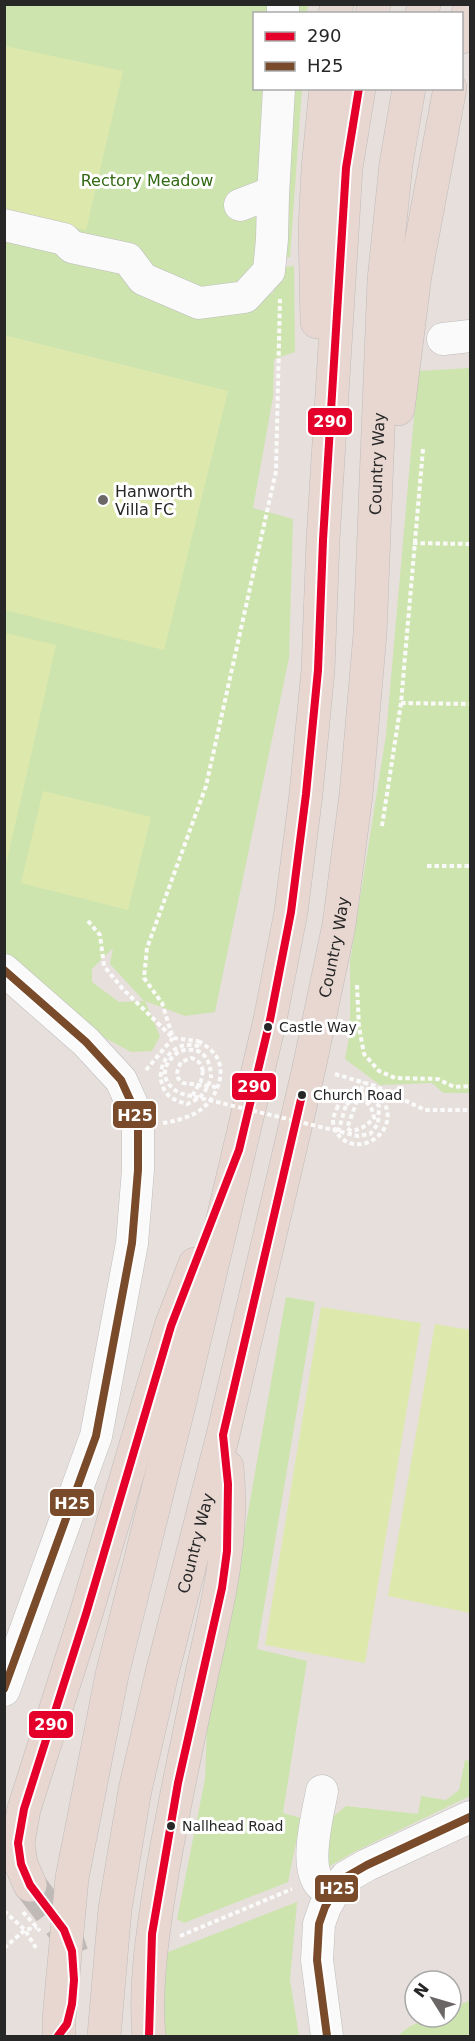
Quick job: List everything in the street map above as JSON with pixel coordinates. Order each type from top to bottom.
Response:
[{"type":"highway","points":[[463,34],[471,7]]},
{"type":"highway","points":[[323,540],[315,228],[326,90]]},
{"type":"highway","points":[[59,2037],[72,1878],[112,1675],[179,1405],[270,1020],[291,912],[306,794],[318,670],[323,540],[346,168],[359,90]]},
{"type":"highway","name":"Country Way","points":[[104,2037],[115,1909],[135,1790],[162,1673],[223,1435],[309,1068],[339,925],[356,795],[370,634],[384,280],[396,164],[409,90]]},
{"type":"highway","points":[[370,634],[415,275],[450,90]]},
{"type":"highway","points":[[23,1896],[18,1843],[24,1809],[86,1614],[171,1326],[239,1150]]},
{"type":"highway","points":[[149,2037],[152,1935],[178,1783],[222,1588],[227,1551],[228,1485],[223,1435]]},
{"type":"street","points":[[4,225],[64,239],[72,247],[128,259],[143,279],[199,303],[245,297],[269,271],[279,90]]},
{"type":"street","points":[[240,206],[266,195],[273,196]]},
{"type":"street","points":[[4,970],[86,1042],[121,1080],[131,1102],[138,1127],[138,1170],[132,1243],[96,1436],[4,1690]]},
{"type":"street","points":[[322,1791],[312,1852],[314,1871],[326,1889],[325,1907],[319,1924],[317,1960],[327,2037]]},
{"type":"street","points":[[326,1889],[360,1869],[471,1817]]},
{"type":"path","points":[[173,1038],[162,1003],[144,978],[147,948],[206,786],[276,471],[280,298]]},
{"type":"path","points":[[382,829],[401,703],[413,543],[423,449]]},
{"type":"path","points":[[413,543],[471,544]]},
{"type":"path","points":[[401,703],[471,704]]},
{"type":"path","points":[[427,866],[471,866]]},
{"type":"path","points":[[88,921],[100,935],[104,966],[122,988],[173,1038],[199,1044],[212,1051],[219,1061],[221,1073],[217,1087],[211,1099],[199,1111],[178,1120],[138,1127]]},
{"type":"path","points":[[358,979],[356,990],[364,1054],[379,1071],[395,1078],[438,1078],[454,1087],[471,1086]]},
{"type":"path","points":[[121,1080],[146,1070],[173,1038]]},
{"type":"path","points":[[199,1044],[181,1046],[170,1053],[162,1064],[161,1078],[164,1089],[170,1097],[187,1104],[197,1100],[206,1093],[211,1078],[211,1067],[205,1056],[194,1049],[183,1050],[174,1055],[167,1066],[165,1076],[173,1090],[182,1095],[192,1096],[338,1132],[358,1136],[370,1134],[378,1124],[379,1106],[370,1095],[360,1091],[351,1092],[343,1097],[333,1121],[335,1129],[340,1137],[352,1144],[364,1144],[378,1137],[386,1126],[387,1109],[384,1099],[374,1088]]},
{"type":"path","points":[[192,1096],[201,1081],[203,1071],[201,1064],[191,1058],[181,1062],[176,1076],[178,1080],[183,1083],[217,1087]]},
{"type":"path","points":[[309,1068],[364,1082],[424,1110],[471,1110]]},
{"type":"path","points":[[338,1132],[346,1105],[351,1101],[362,1099],[371,1105],[374,1118],[362,1129],[351,1131],[347,1128],[364,1082]]},
{"type":"path","points":[[178,1937],[298,1886],[326,1889]]},
{"type":"path","points":[[23,1896],[45,1938]]},
{"type":"path","points":[[4,1911],[25,1930]]},
{"type":"path","points":[[4,1948],[25,1930],[38,1927]]},
{"type":"green space","name":"Rectory Meadow","points":[[5,5],[308,5],[307,12],[253,12],[253,90],[302,90],[290,257],[264,260],[264,296],[273,293],[278,268],[294,266],[295,352],[274,359],[273,397],[253,508],[293,519],[289,658],[215,1012],[185,1016],[145,1001],[160,1036],[152,1051],[131,1052],[55,1011],[20,962],[5,953]],"holes":[[[113,948],[110,964],[144,1001],[119,1002],[92,982],[92,969]]]},
{"type":"green space","points":[[5,46],[123,71],[86,230],[5,211]]},
{"type":"green space","name":"Hanworth Villa FC","points":[[4,335],[228,391],[164,650],[5,610]]},
{"type":"green space","points":[[470,368],[470,1093],[443,1093],[432,1083],[380,1085],[345,1059],[350,1032],[350,961],[386,735],[418,371]]},
{"type":"green space","points":[[4,633],[56,645],[5,869]]},
{"type":"green space","points":[[43,791],[151,817],[128,910],[21,883]]},
{"type":"green space","points":[[286,1297],[315,1302],[257,1649],[307,1661],[283,1813],[301,1818],[288,1882],[184,1923],[177,1919],[205,1779],[208,1702],[235,1586]]},
{"type":"green space","points":[[321,1307],[421,1323],[365,1663],[265,1645]]},
{"type":"green space","points":[[435,1324],[470,1330],[470,1613],[388,1596]]},
{"type":"green space","points":[[465,1760],[470,1761],[470,1796],[354,1852],[325,1869],[329,1820],[346,1806],[418,1814],[421,1796],[446,1800],[459,1790]]},
{"type":"green space","points":[[297,1902],[290,1980],[299,2036],[161,2036],[163,1954]]},
{"type":"green space","points":[[470,2000],[470,2036],[398,2036],[406,2029],[463,2029],[463,2003]]},
{"type":"tunnel","points":[[30,1885],[64,1930],[72,1954]]},
{"type":"transit line","name":"290","points":[[58,2036],[67,2024],[72,2004],[74,1980],[72,1951],[64,1930],[30,1885],[21,1864],[18,1843],[24,1809],[86,1614],[171,1326],[239,1150],[270,1020],[291,912],[306,794],[318,670],[323,540],[346,168],[359,90]]},
{"type":"transit line","name":"H25","points":[[4,970],[86,1042],[121,1080],[131,1102],[138,1127],[138,1170],[132,1243],[96,1436],[4,1689]]},
{"type":"transit line","name":"290","points":[[149,2036],[152,1934],[178,1783],[222,1588],[227,1551],[228,1484],[223,1435],[302,1095]]},
{"type":"transit line","name":"H25","points":[[327,2036],[317,1960],[319,1924],[333,1893],[346,1877],[367,1865],[470,1817]]},
{"type":"place","name":"Hanworth Villa FC","points":[[103,500]]},
{"type":"place","name":"Castle Way","points":[[268,1027]]},
{"type":"place","name":"Church Road","points":[[302,1095]]},
{"type":"place","name":"Nallhead Road","points":[[171,1826]]}]
